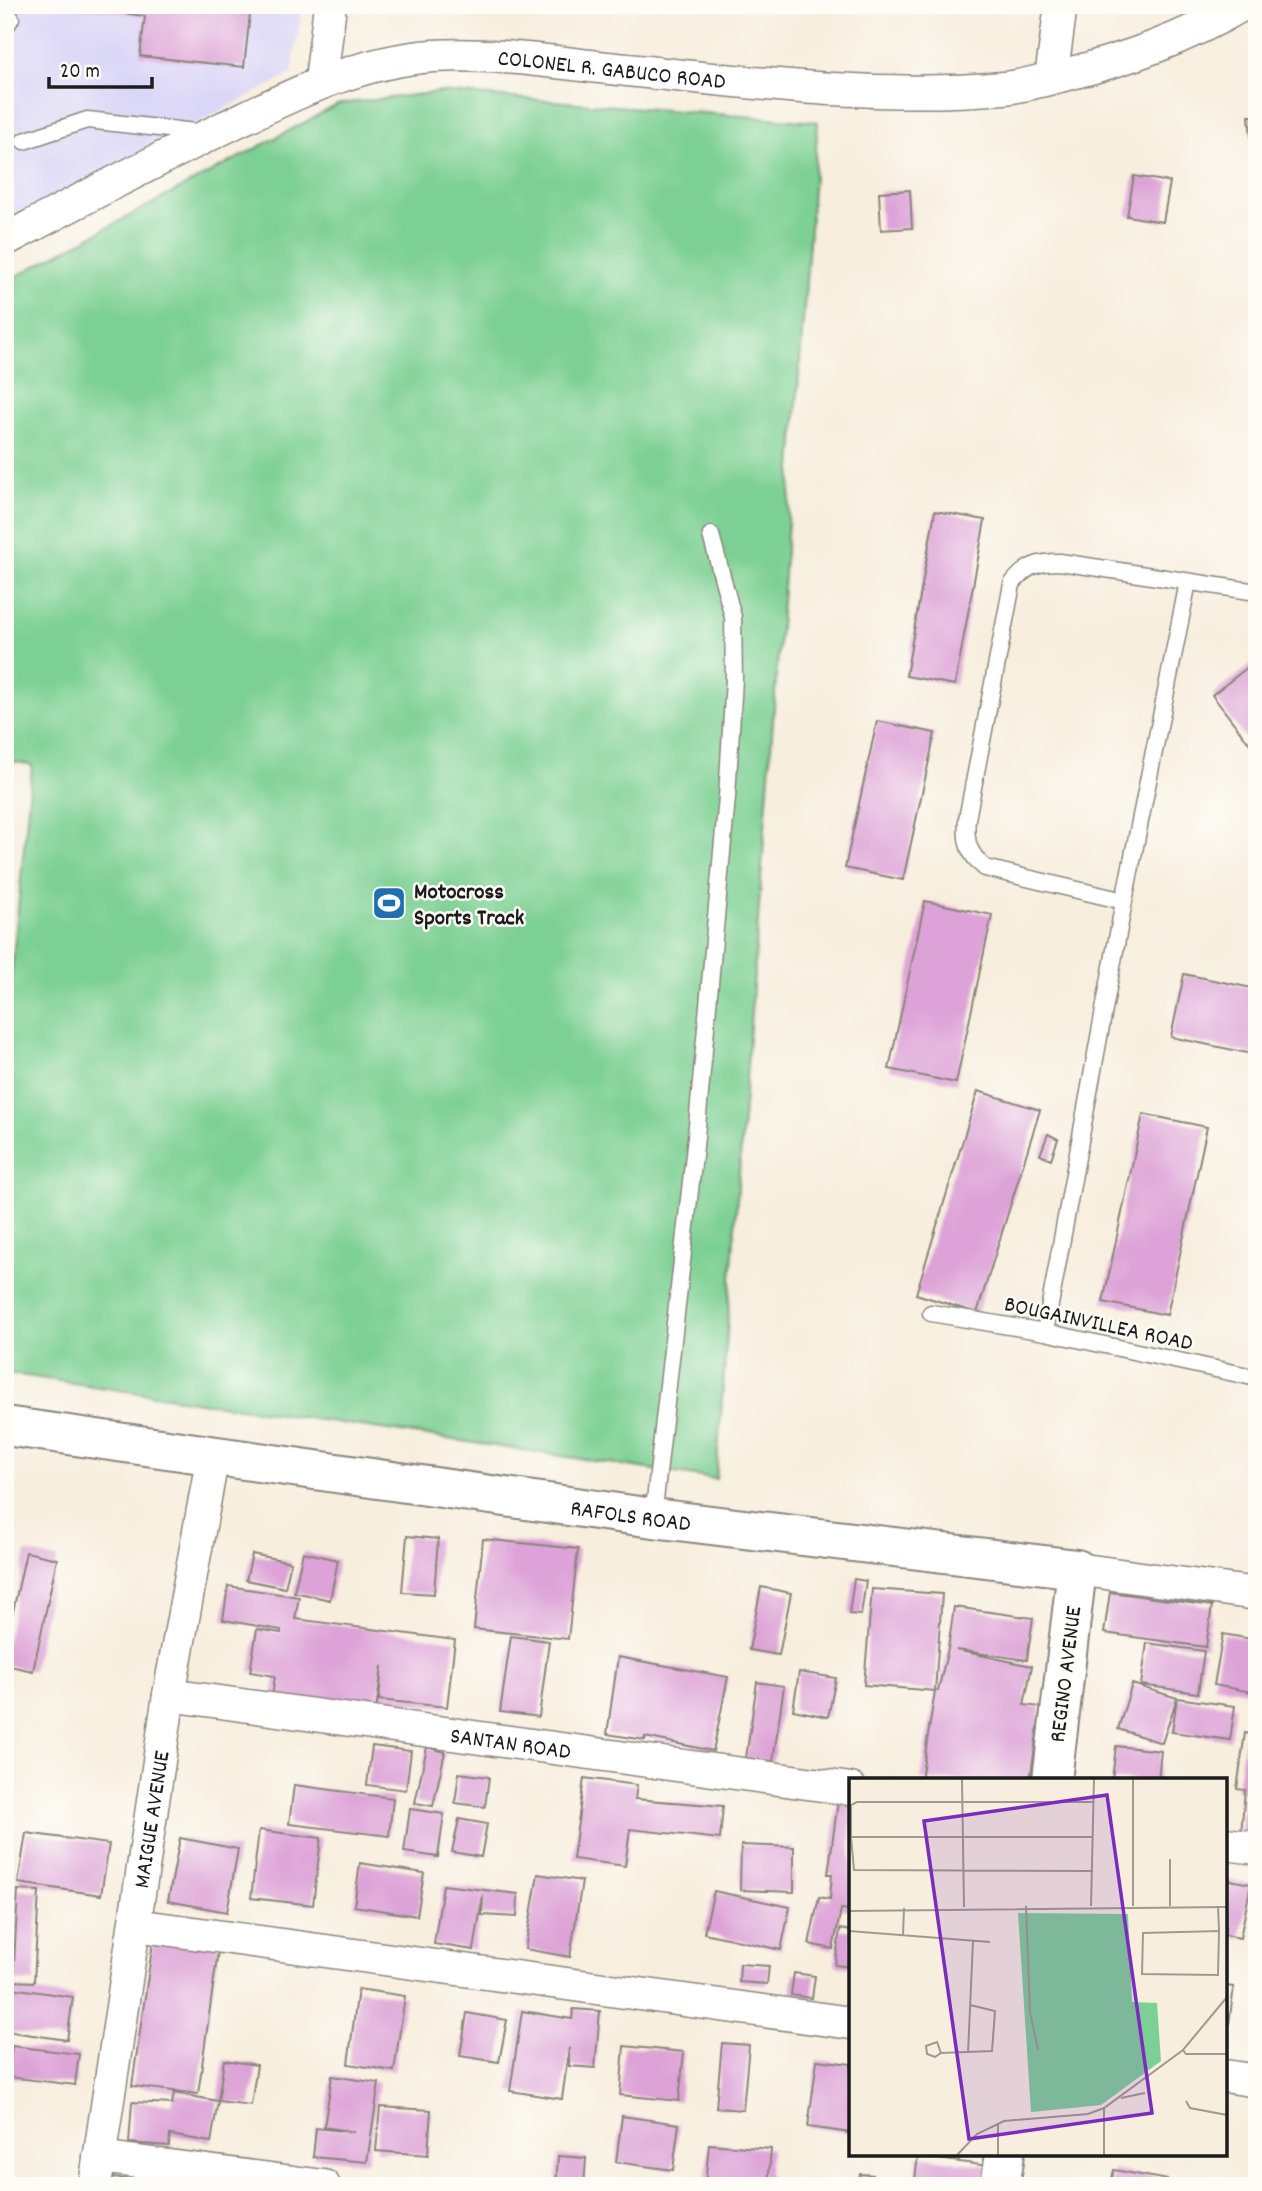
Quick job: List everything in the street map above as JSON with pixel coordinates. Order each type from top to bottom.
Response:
[{"type":"street","points":[[321,81],[330,5]]},
{"type":"street","points":[[1051,78],[1061,5]]},
{"type":"street","name":"COLONEL R. GABUCO ROAD","points":[[5,240],[210,134],[321,81],[383,64],[434,56],[510,58],[779,86],[891,90],[1006,88],[1165,45],[1203,28],[1242,5]]},
{"type":"street","name":"RAFOLS ROAD","points":[[5,1426],[653,1518],[1077,1569],[1257,1594]]},
{"type":"street","name":"MAIGUE AVENUE","points":[[97,2171],[169,1695],[213,1455]]},
{"type":"street","name":"REGINO AVENUE","points":[[1052,1778],[1077,1569]]},
{"type":"street","name":"SANTAN ROAD","points":[[169,1695],[849,1789]]},
{"type":"street","points":[[1227,1843],[1257,1848]]},
{"type":"street","points":[[135,1925],[849,2023]]},
{"type":"street","points":[[1227,2076],[1257,2081]]},
{"type":"street","points":[[1000,2186],[1004,2156]]},
{"type":"street","points":[[97,2171],[324,2186]]},
{"type":"lane","points":[[24,141],[87,120],[210,134]]},
{"type":"lane","points":[[653,1518],[696,1137],[730,758],[734,679],[733,617],[711,535]]},
{"type":"lane","points":[[1124,901],[985,868],[971,856],[966,839],[967,819],[1012,584],[1024,569],[1051,562],[1257,592]]},
{"type":"lane","points":[[1045,1332],[1124,901],[1188,582]]},
{"type":"lane","name":"BOUGAINVILLEA ROAD","points":[[931,1313],[1045,1332],[1257,1378]]},
{"type":"shaded area","points":[[5,5],[302,5],[292,74],[5,221]]},
{"type":"green space","name":"Motocross Sports Track","points":[[439,92],[818,122],[716,1479],[5,1373],[5,1042],[32,765],[5,760],[5,282],[339,104]]},
{"type":"building","points":[[64,5],[251,5],[244,67],[140,56],[145,16]]},
{"type":"building","points":[[1249,116],[1257,116],[1257,142],[1252,143]]},
{"type":"building","points":[[1134,176],[1170,182],[1163,222],[1127,216]]},
{"type":"building","points":[[910,190],[912,228],[881,230],[879,192]]},
{"type":"building","points":[[935,511],[985,520],[955,685],[906,676]]},
{"type":"building","points":[[1257,660],[1257,753],[1212,695]]},
{"type":"building","points":[[877,721],[935,733],[903,880],[845,868]]},
{"type":"building","points":[[925,901],[992,915],[956,1083],[889,1069]]},
{"type":"building","points":[[1184,974],[1257,989],[1257,1055],[1171,1037]]},
{"type":"building","points":[[978,1091],[1040,1110],[977,1313],[916,1294]]},
{"type":"building","points":[[1143,1114],[1207,1127],[1167,1315],[1103,1302]]},
{"type":"building","points":[[1048,1134],[1058,1139],[1051,1159],[1040,1155]]},
{"type":"building","points":[[407,1536],[438,1539],[434,1594],[402,1592]]},
{"type":"building","points":[[483,1539],[578,1549],[568,1639],[474,1629]]},
{"type":"building","points":[[26,1552],[57,1559],[33,1671],[5,1665],[5,1648]]},
{"type":"building","points":[[303,1552],[338,1560],[330,1600],[294,1592]]},
{"type":"building","points":[[252,1554],[291,1562],[285,1588],[246,1580]]},
{"type":"building","points":[[854,1579],[866,1581],[861,1615],[849,1614]]},
{"type":"building","points":[[228,1586],[299,1597],[295,1619],[455,1640],[447,1707],[379,1700],[382,1666],[376,1711],[272,1697],[275,1676],[250,1672],[257,1629],[281,1633],[281,1630],[223,1620]]},
{"type":"building","points":[[761,1587],[791,1593],[779,1655],[749,1650]]},
{"type":"building","points":[[872,1589],[942,1594],[935,1691],[864,1685]]},
{"type":"building","points":[[1110,1592],[1212,1606],[1206,1647],[1104,1633]]},
{"type":"building","points":[[954,1607],[1033,1618],[1027,1660],[956,1650],[1032,1666],[1024,1705],[1041,1707],[1030,1778],[921,1778],[935,1691],[938,1691]]},
{"type":"building","points":[[1223,1634],[1257,1640],[1257,1693],[1214,1685]]},
{"type":"building","points":[[511,1636],[549,1641],[539,1717],[500,1712]]},
{"type":"building","points":[[1147,1643],[1204,1651],[1198,1693],[1141,1685]]},
{"type":"building","points":[[618,1657],[728,1677],[713,1751],[645,1737],[645,1740],[607,1734]]},
{"type":"building","points":[[799,1672],[836,1678],[828,1717],[793,1710]]},
{"type":"building","points":[[757,1682],[784,1686],[773,1761],[746,1758]]},
{"type":"building","points":[[1132,1684],[1177,1698],[1162,1743],[1118,1729]]},
{"type":"building","points":[[1177,1698],[1235,1706],[1230,1740],[1172,1732]]},
{"type":"building","points":[[1245,1733],[1257,1735],[1257,1836],[1241,1834],[1245,1790],[1237,1789]]},
{"type":"building","points":[[372,1746],[411,1751],[406,1790],[367,1785]]},
{"type":"building","points":[[1116,1746],[1161,1751],[1158,1778],[1112,1778]]},
{"type":"building","points":[[427,1747],[445,1752],[433,1806],[415,1803]]},
{"type":"building","points":[[459,1773],[489,1777],[485,1807],[455,1803]]},
{"type":"building","points":[[584,1778],[637,1785],[635,1799],[723,1806],[720,1839],[630,1829],[625,1866],[573,1859]]},
{"type":"building","points":[[294,1785],[393,1798],[389,1836],[289,1824]]},
{"type":"building","points":[[838,1801],[849,1803],[849,1910],[841,1909],[833,1949],[809,1944],[819,1897],[830,1899],[832,1874],[828,1874]]},
{"type":"building","points":[[410,1809],[444,1814],[438,1857],[404,1852]]},
{"type":"building","points":[[459,1819],[487,1824],[481,1857],[452,1852]]},
{"type":"building","points":[[259,1830],[321,1838],[313,1905],[251,1898]]},
{"type":"building","points":[[26,1833],[109,1844],[101,1895],[18,1883]]},
{"type":"building","points":[[180,1838],[238,1849],[227,1912],[168,1901]]},
{"type":"building","points":[[741,1845],[794,1847],[794,1892],[740,1890]]},
{"type":"building","points":[[360,1863],[424,1873],[417,1916],[354,1906]]},
{"type":"building","points":[[538,1874],[582,1881],[570,1957],[525,1949]]},
{"type":"building","points":[[1227,1879],[1251,1884],[1240,1938],[1227,1935]]},
{"type":"building","points":[[443,1885],[518,1894],[517,1917],[482,1915],[483,1895],[474,1950],[434,1944]]},
{"type":"building","points":[[18,1890],[39,1891],[34,1982],[13,1981]]},
{"type":"building","points":[[714,1891],[790,1907],[781,1950],[704,1933]]},
{"type":"building","points":[[840,1929],[849,1931],[849,1967],[835,1965]]},
{"type":"building","points":[[154,1935],[219,1944],[198,2094],[132,2086]]},
{"type":"building","points":[[740,1964],[769,1966],[767,1984],[739,1982]]},
{"type":"building","points":[[794,1973],[815,1976],[812,1998],[791,1995]]},
{"type":"building","points":[[1227,1986],[1234,1987],[1227,2039]]},
{"type":"building","points":[[5,1987],[73,1997],[67,2040],[5,2031]]},
{"type":"building","points":[[358,1989],[405,1996],[394,2071],[348,2064]]},
{"type":"building","points":[[573,2009],[600,2011],[595,2068],[569,2066],[569,2048],[562,2099],[510,2091],[522,2011],[572,2019]]},
{"type":"building","points":[[467,2013],[507,2020],[499,2062],[460,2056]]},
{"type":"building","points":[[722,2043],[749,2045],[743,2110],[716,2108]]},
{"type":"building","points":[[12,2046],[79,2054],[75,2085],[8,2077]]},
{"type":"building","points":[[624,2046],[684,2052],[679,2101],[620,2095]]},
{"type":"building","points":[[224,2060],[257,2065],[251,2105],[218,2101]]},
{"type":"building","points":[[817,2060],[849,2064],[849,2133],[808,2127]]},
{"type":"building","points":[[332,2076],[379,2083],[367,2162],[313,2157],[316,2128],[354,2132],[324,2127]]},
{"type":"building","points":[[174,2093],[218,2101],[211,2142],[170,2135],[169,2146],[129,2143],[132,2102],[172,2104]]},
{"type":"building","points":[[380,2107],[431,2110],[428,2155],[376,2151]]},
{"type":"building","points":[[622,2116],[679,2124],[673,2170],[616,2162]]},
{"type":"building","points":[[709,2144],[771,2149],[768,2186],[705,2186]]},
{"type":"building","points":[[558,2156],[586,2158],[584,2186],[556,2186]]},
{"type":"building","points":[[918,2156],[988,2166],[985,2186],[914,2186]]},
{"type":"building","points":[[1114,2170],[1168,2180],[1166,2186],[1110,2186]]},
{"type":"building","points":[[860,2174],[873,2175],[872,2186],[858,2186]]},
{"type":"building","points":[[112,2178],[171,2184],[111,2186]]},
{"type":"place","name":"Motocross Sports Track","points":[[389,903]]}]
